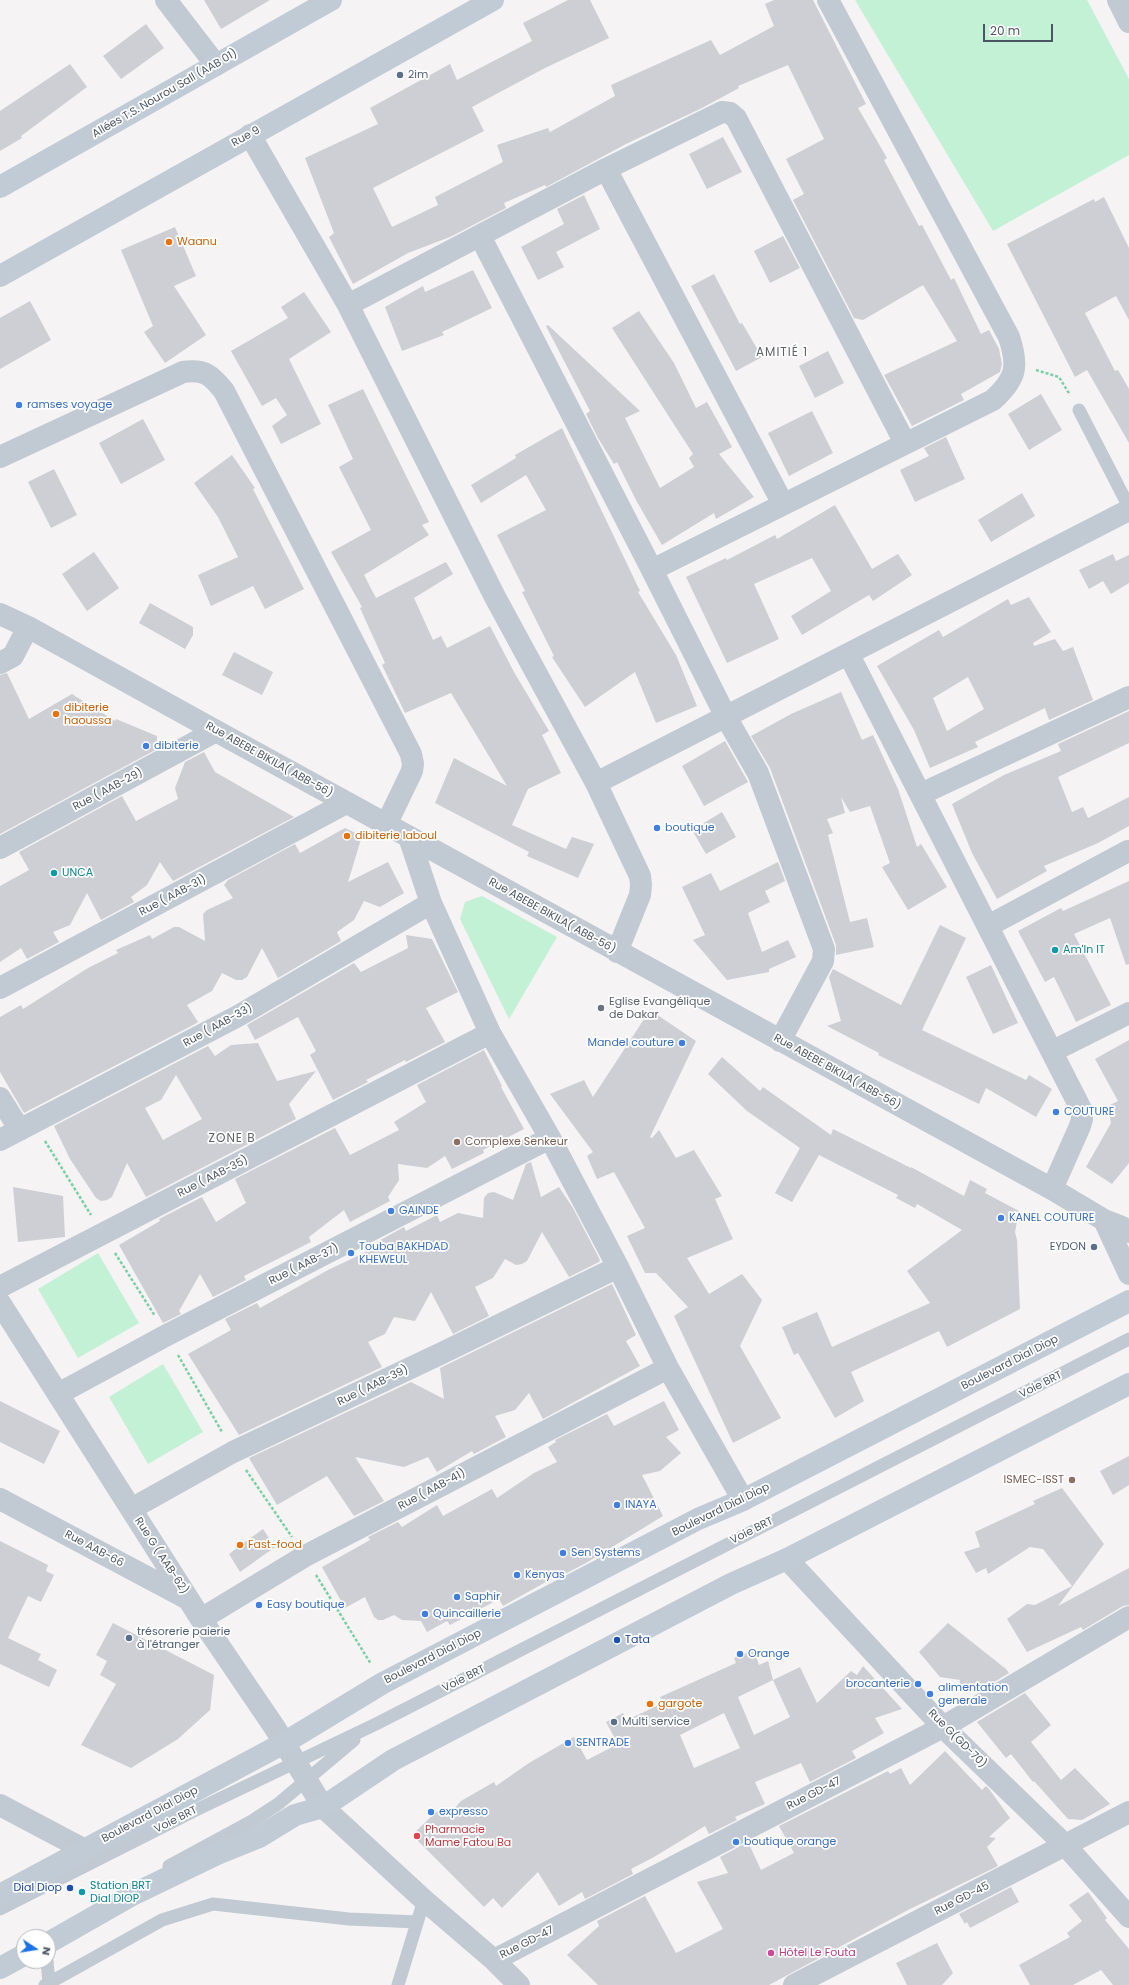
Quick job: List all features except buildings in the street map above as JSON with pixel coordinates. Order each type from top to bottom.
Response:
[{"type":"street","points":[[166,0],[216,65]]},
{"type":"street","name":"Allées T.S. Nourou Sall (AAB 01)","points":[[0,187],[331,0]]},
{"type":"street","name":"Rue 9","points":[[0,276],[493,0]]},
{"type":"street","points":[[652,570],[992,400],[1006,388],[1014,372],[1015,356],[1009,337],[828,0]]},
{"type":"street","points":[[1118,0],[1129,22]]},
{"type":"street","points":[[348,305],[606,169],[722,112],[730,113],[736,118],[905,443]]},
{"type":"street","points":[[250,135],[348,305],[495,597],[596,783],[640,876],[640,895],[617,952]]},
{"type":"street","points":[[606,169],[783,504]]},
{"type":"street","points":[[480,236],[726,717],[758,773],[824,949],[823,961],[780,1041]]},
{"type":"street","points":[[0,457],[184,372],[196,370],[205,372],[214,378],[224,391],[411,754],[413,764],[412,771],[386,825]]},
{"type":"street","points":[[596,783],[849,655],[1129,508]]},
{"type":"street","name":"Rue ABEBE BIKILA( ABB-56)","points":[[0,614],[28,626],[346,803],[1052,1190],[1104,1220],[1122,1227],[1129,1232]]},
{"type":"street","points":[[0,663],[13,656],[28,626]]},
{"type":"street","points":[[849,655],[1082,1111],[1082,1119],[1052,1190]]},
{"type":"street","points":[[921,794],[1129,697]]},
{"type":"street","name":"Rue ( AAB-29)","points":[[0,848],[216,731]]},
{"type":"street","name":"Rue ( AAB-31)","points":[[0,988],[346,803]]},
{"type":"street","points":[[409,837],[431,903],[490,1033],[550,1138],[618,1267],[668,1368],[743,1500]]},
{"type":"street","points":[[988,926],[1128,851]]},
{"type":"street","name":"Rue ( AAB-33)","points":[[0,1140],[238,1016],[431,903]]},
{"type":"street","points":[[1052,1051],[1129,1013]]},
{"type":"street","name":"Rue ( AAB-35)","points":[[0,1287],[490,1033]]},
{"type":"street","points":[[0,1098],[26,1126]]},
{"type":"street","name":"Rue ( AAB-37)","points":[[58,1394],[167,1335],[550,1138]]},
{"type":"street","points":[[1104,1220],[1129,1274]]},
{"type":"street","name":"Rue ( AAB-39)","points":[[131,1509],[233,1452],[420,1364],[618,1267]]},
{"type":"street","name":"Boulevard Dial Diop","points":[[0,1895],[284,1743],[383,1683],[698,1519],[743,1500],[1129,1301]]},
{"type":"street","name":"Rue G ( AAB-62)","points":[[0,1303],[201,1619],[284,1743],[324,1807],[424,1900],[494,1960],[519,1985]]},
{"type":"street","name":"Rue ( AAB-41)","points":[[201,1619],[305,1556],[668,1368]]},
{"type":"street","points":[[56,1938],[134,1894],[217,1854],[258,1838],[295,1815],[324,1807],[393,1760],[731,1584],[787,1559],[1129,1384]]},
{"type":"street","name":"Rue AAB-66","points":[[0,1499],[189,1599]]},
{"type":"street","name":"Rue G(GD-70)","points":[[787,1559],[943,1727],[1065,1845],[1129,1916]]},
{"type":"street","name":"Rue GD-47","points":[[494,1960],[943,1727],[1129,1617]]},
{"type":"street","points":[[0,1805],[85,1850]]},
{"type":"street","name":"Rue GD-45","points":[[794,1985],[1129,1812]]},
{"type":"street","points":[[0,1968],[16,1959]]},
{"type":"lane","points":[[1079,410],[1129,508]]},
{"type":"lane","name":"Voie BRT","points":[[56,1929],[252,1821],[278,1804],[301,1770],[376,1724],[1129,1339]]},
{"type":"lane","name":"Voie BRT","points":[[0,1909],[198,1809],[301,1770],[333,1756],[376,1724]]},
{"type":"lane","points":[[398,1985],[424,1900]]},
{"type":"lane","points":[[47,1969],[48,1984],[162,1920],[213,1904],[349,1919],[417,1922]]},
{"type":"lane","points":[[0,1959],[16,1950]]},
{"type":"path","points":[[1014,372],[1038,370],[1059,377],[1079,410]]},
{"type":"path","points":[[26,1126],[103,1234],[167,1335],[233,1452]]},
{"type":"green space","points":[[855,0],[1087,0],[1129,79],[1129,155],[993,231]]},
{"type":"green space","points":[[482,896],[557,937],[509,1019],[460,919],[465,902]]},
{"type":"green space","points":[[98,1253],[139,1323],[78,1358],[38,1289]]},
{"type":"green space","points":[[163,1364],[203,1432],[148,1464],[109,1397]]},
{"type":"place","name":"2im","points":[[400,75]]},
{"type":"place","name":"Waanu","points":[[169,242]]},
{"type":"place","name":"ramses voyage","points":[[19,405]]},
{"type":"place","name":"dibiterie haoussa","points":[[56,714]]},
{"type":"place","name":"dibiterie","points":[[146,746]]},
{"type":"place","name":"boutique","points":[[657,828]]},
{"type":"place","name":"dibiterie laboul","points":[[347,836]]},
{"type":"place","name":"UNCA","points":[[54,873]]},
{"type":"place","name":"Am'In IT","points":[[1055,950]]},
{"type":"place","name":"Eglise Evangélique de Dakar","points":[[601,1008]]},
{"type":"place","name":"Mandel couture","points":[[682,1043]]},
{"type":"place","name":"COUTURE","points":[[1056,1112]]},
{"type":"place","name":"Complexe Senkeur","points":[[457,1142]]},
{"type":"place","name":"GAINDE","points":[[391,1211]]},
{"type":"place","name":"KANEL COUTURE","points":[[1001,1218]]},
{"type":"place","name":"EYDON","points":[[1094,1247]]},
{"type":"place","name":"Touba BAKHDAD KHEWEUL","points":[[351,1253]]},
{"type":"place","name":"ISMEC-ISST","points":[[1072,1480]]},
{"type":"place","name":"INAYA","points":[[617,1505]]},
{"type":"place","name":"Fast-food","points":[[240,1545]]},
{"type":"place","name":"Sen Systems","points":[[563,1553]]},
{"type":"place","name":"Kenyas","points":[[517,1575]]},
{"type":"place","name":"Saphir","points":[[457,1597]]},
{"type":"place","name":"Easy boutique","points":[[259,1605]]},
{"type":"place","name":"Quincaillerie","points":[[425,1614]]},
{"type":"place","name":"trésorerie paierie à l'étranger","points":[[129,1638]]},
{"type":"place","name":"Tata","points":[[617,1640]]},
{"type":"place","name":"Orange","points":[[740,1654]]},
{"type":"place","name":"brocanterie","points":[[918,1684]]},
{"type":"place","name":"alimentation generale","points":[[930,1694]]},
{"type":"place","name":"gargote","points":[[650,1704]]},
{"type":"place","name":"Multi service","points":[[614,1722]]},
{"type":"place","name":"SENTRADE","points":[[568,1743]]},
{"type":"place","name":"expresso","points":[[431,1812]]},
{"type":"place","name":"Pharmacie Mame Fatou Ba","points":[[417,1836]]},
{"type":"place","name":"boutique orange","points":[[736,1842]]},
{"type":"place","name":"Dial Diop","points":[[70,1888]]},
{"type":"place","name":"Station BRT Dial DIOP","points":[[82,1892]]},
{"type":"place","name":"Hôtel Le Fouta","points":[[771,1953]]},
{"type":"district","name":"AMITIÉ 1","points":[[782,353]]},
{"type":"district","name":"ZONE B","points":[[232,1139]]}]
